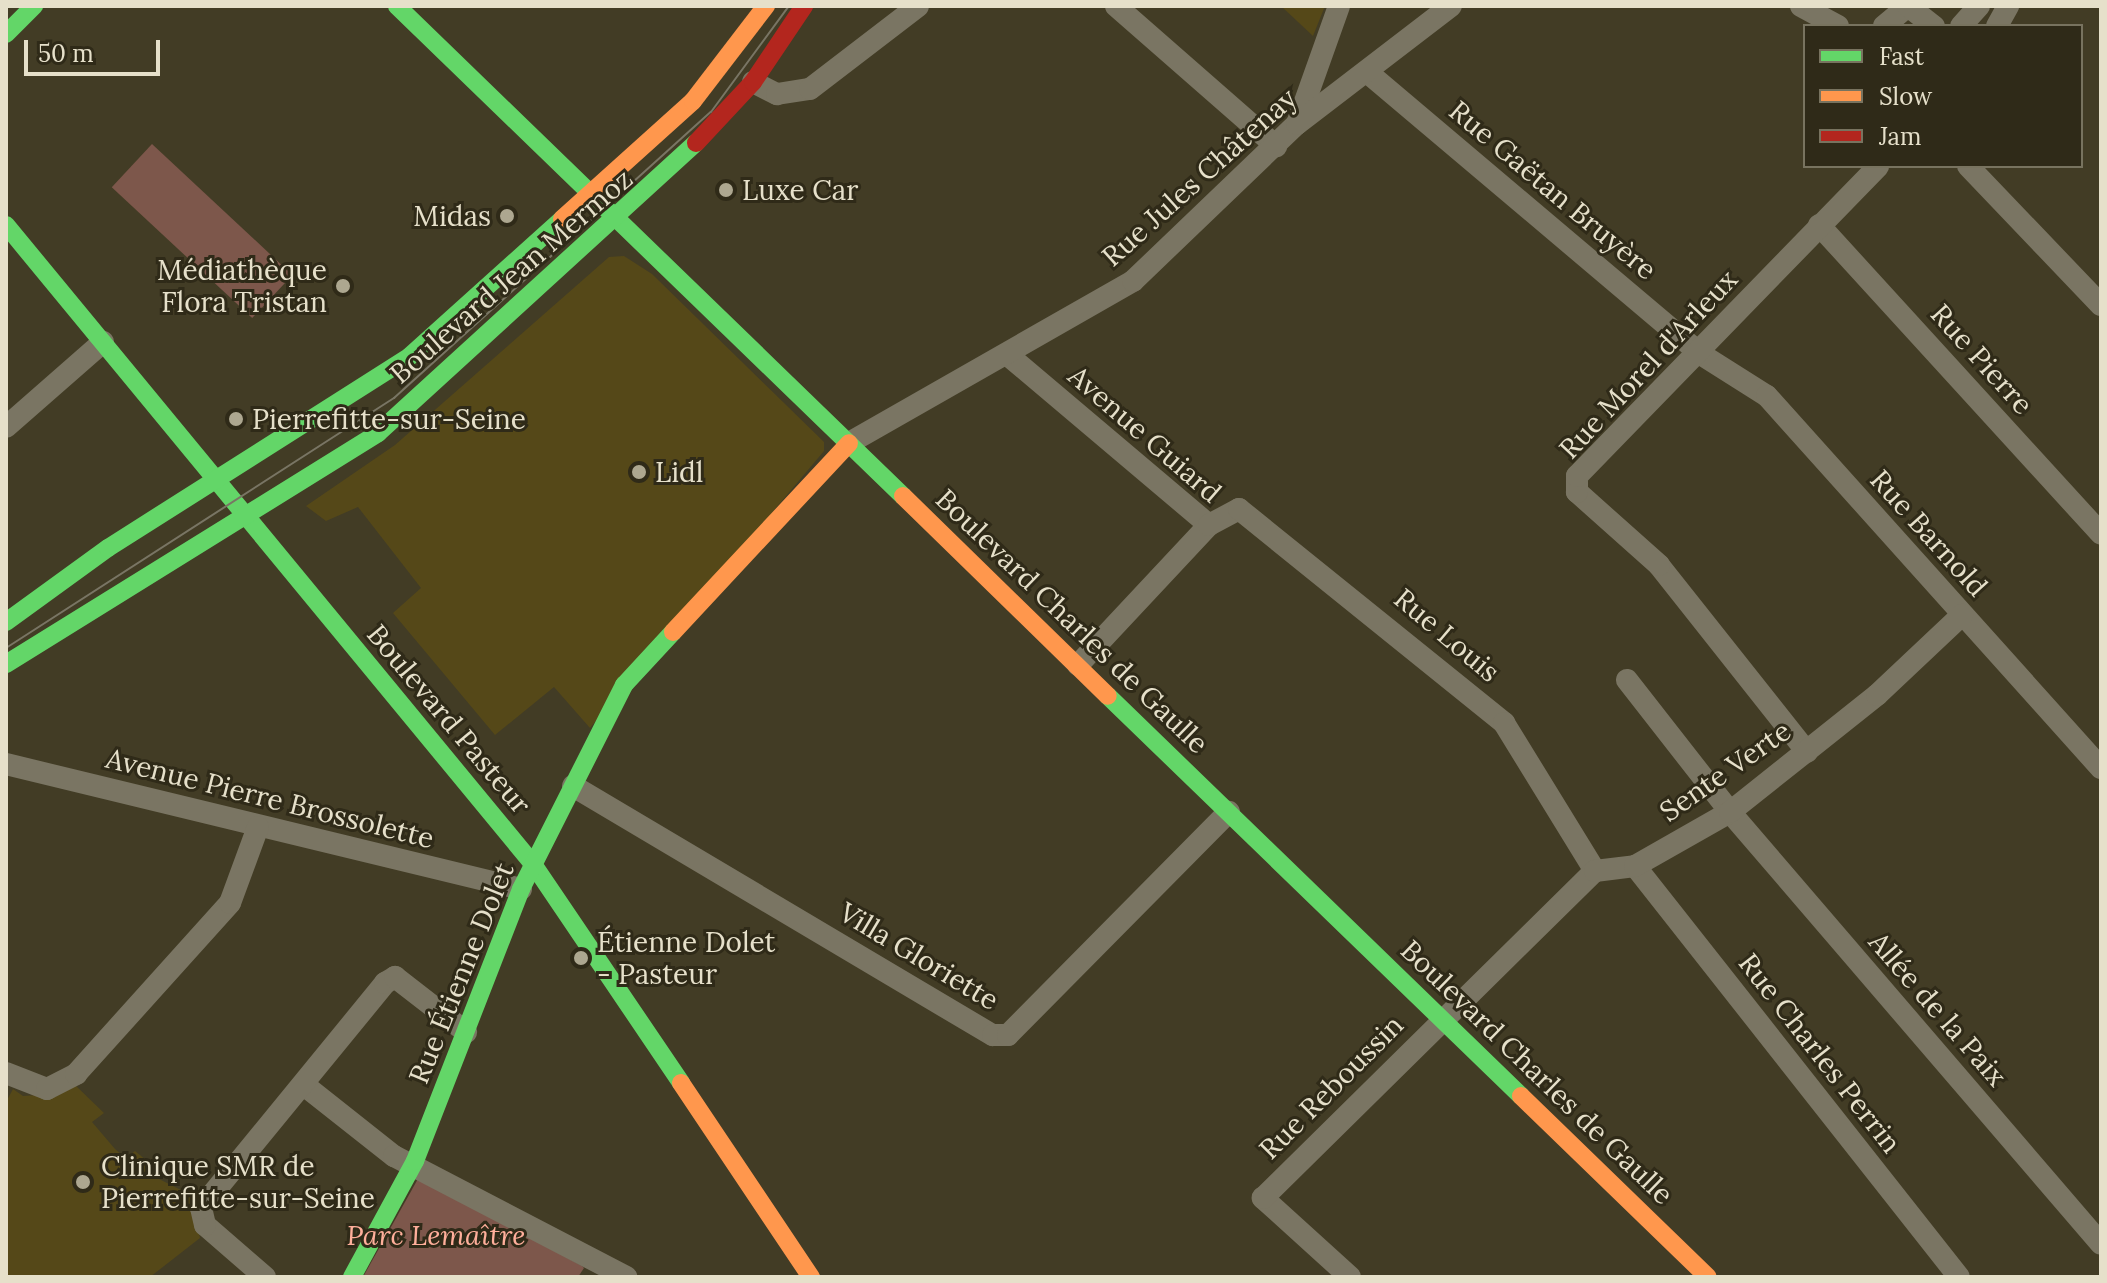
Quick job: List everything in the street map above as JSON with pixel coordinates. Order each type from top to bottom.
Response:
[{"type":"street","points":[[6,34],[34,6]]},
{"type":"street","name":"Boulevard Charles de Gaulle","points":[[397,6],[1708,1277]]},
{"type":"street","name":"Boulevard Jean Mermoz","points":[[6,622],[215,481],[410,356],[588,192],[693,101],[766,6]]},
{"type":"street","name":"Boulevard Jean Mermoz","points":[[6,664],[370,439],[618,221],[753,82],[804,6]]},
{"type":"street","points":[[753,82],[777,94],[805,91],[918,6]]},
{"type":"street","points":[[1116,6],[1276,146]]},
{"type":"street","points":[[1297,124],[1339,6]]},
{"type":"street","name":"Rue Jules Châtenay","points":[[849,443],[1009,356],[1133,281],[1297,124],[1451,6]]},
{"type":"street","points":[[1801,6],[1834,24]]},
{"type":"street","points":[[1886,24],[1908,6],[1931,24]]},
{"type":"street","points":[[1963,24],[1979,6]]},
{"type":"street","points":[[1998,24],[2008,6]]},
{"type":"street","name":"Rue Gaëtan Bruyère","points":[[1367,72],[1699,353]]},
{"type":"street","name":"Rue Morel d'Arleux","points":[[1807,752],[1659,565],[1577,492],[1577,476],[1876,168]]},
{"type":"street","points":[[1970,168],[2101,305]]},
{"type":"street","name":"Boulevard Pasteur","points":[[6,225],[533,864],[811,1277]]},
{"type":"street","name":"Rue Pierre","points":[[1819,225],[2101,534]]},
{"type":"street","points":[[6,427],[103,342]]},
{"type":"street","name":"Rue Barnold","points":[[1699,353],[1767,396],[2101,768]]},
{"type":"street","name":"Avenue Guiard","points":[[1009,356],[1209,525],[1078,665]]},
{"type":"street","name":"Rue Étienne Dolet","points":[[352,1277],[415,1161],[521,889],[624,685],[849,443]]},
{"type":"street","name":"Rue Louis","points":[[1209,525],[1239,509],[1504,723],[1595,871]]},
{"type":"street","name":"Sente Verte","points":[[1595,871],[1635,866],[1730,812],[1807,752],[1962,615]]},
{"type":"street","name":"Allée de la Paix","points":[[1627,680],[1730,812],[2101,1244]]},
{"type":"street","name":"Avenue Pierre Brossolette","points":[[6,764],[521,889]]},
{"type":"street","name":"Villa Gloriette","points":[[573,786],[993,1035],[1008,1035],[1229,812]]},
{"type":"street","points":[[6,1073],[47,1089],[76,1074],[230,903],[258,827]]},
{"type":"street","name":"Rue Charles Perrin","points":[[1635,866],[1959,1277]]},
{"type":"street","points":[[1442,1019],[1595,871]]},
{"type":"street","points":[[265,1277],[205,1225],[201,1208],[395,977],[466,1032]]},
{"type":"street","name":"Rue Reboussin","points":[[1350,1277],[1263,1198],[1442,1019]]},
{"type":"street","points":[[304,1085],[385,1151],[415,1161],[626,1277]]},
{"type":"shaded area","points":[[1281,6],[1325,6],[1313,36]]},
{"type":"shaded area","points":[[624,256],[652,274],[824,442],[824,451],[590,728],[554,687],[495,735],[393,613],[421,588],[358,507],[326,521],[306,506],[395,445],[609,257]]},
{"type":"shaded area","name":"Clinique SMR de Pierrefitte-sur-Seine","points":[[73,1083],[104,1113],[92,1122],[115,1149],[126,1158],[135,1151],[157,1169],[153,1176],[191,1195],[200,1238],[150,1277],[6,1277],[6,1102],[13,1089],[23,1096],[55,1094]]},
{"type":"green space","points":[[152,144],[292,275],[252,318],[112,187]]},
{"type":"green space","name":"Parc Lemaître","points":[[419,1177],[584,1268],[578,1277],[363,1277]]},
{"type":"tram line","points":[[6,648],[394,398],[711,112],[789,6]]},
{"type":"traffic: fast","points":[[6,34],[34,6]]},
{"type":"traffic: fast","points":[[397,6],[903,496]]},
{"type":"traffic: fast","points":[[6,664],[378,433],[696,143]]},
{"type":"traffic: fast","points":[[6,622],[108,548],[410,356],[562,219]]},
{"type":"traffic: fast","points":[[6,225],[533,864],[681,1083]]},
{"type":"traffic: fast","points":[[352,1277],[415,1161],[521,889],[624,685],[673,632]]},
{"type":"traffic: fast","points":[[1108,696],[1521,1096]]},
{"type":"traffic: slow","points":[[562,219],[693,101],[766,6]]},
{"type":"traffic: slow","points":[[673,632],[849,443]]},
{"type":"traffic: slow","points":[[903,496],[1108,696]]},
{"type":"traffic: slow","points":[[681,1083],[811,1277]]},
{"type":"traffic: slow","points":[[1521,1096],[1708,1277]]},
{"type":"traffic: jam","points":[[696,143],[753,82],[804,6]]},
{"type":"place","name":"Luxe Car","points":[[726,190]]},
{"type":"place","name":"Midas","points":[[507,216]]},
{"type":"place","name":"Médiathèque Flora Tristan","points":[[343,286]]},
{"type":"place","name":"Pierrefitte-sur-Seine","points":[[236,419]]},
{"type":"place","name":"Lidl","points":[[639,472]]},
{"type":"place","name":"Étienne Dolet - Pasteur","points":[[581,958]]},
{"type":"place","name":"Clinique SMR de Pierrefitte-sur-Seine","points":[[83,1182]]}]
